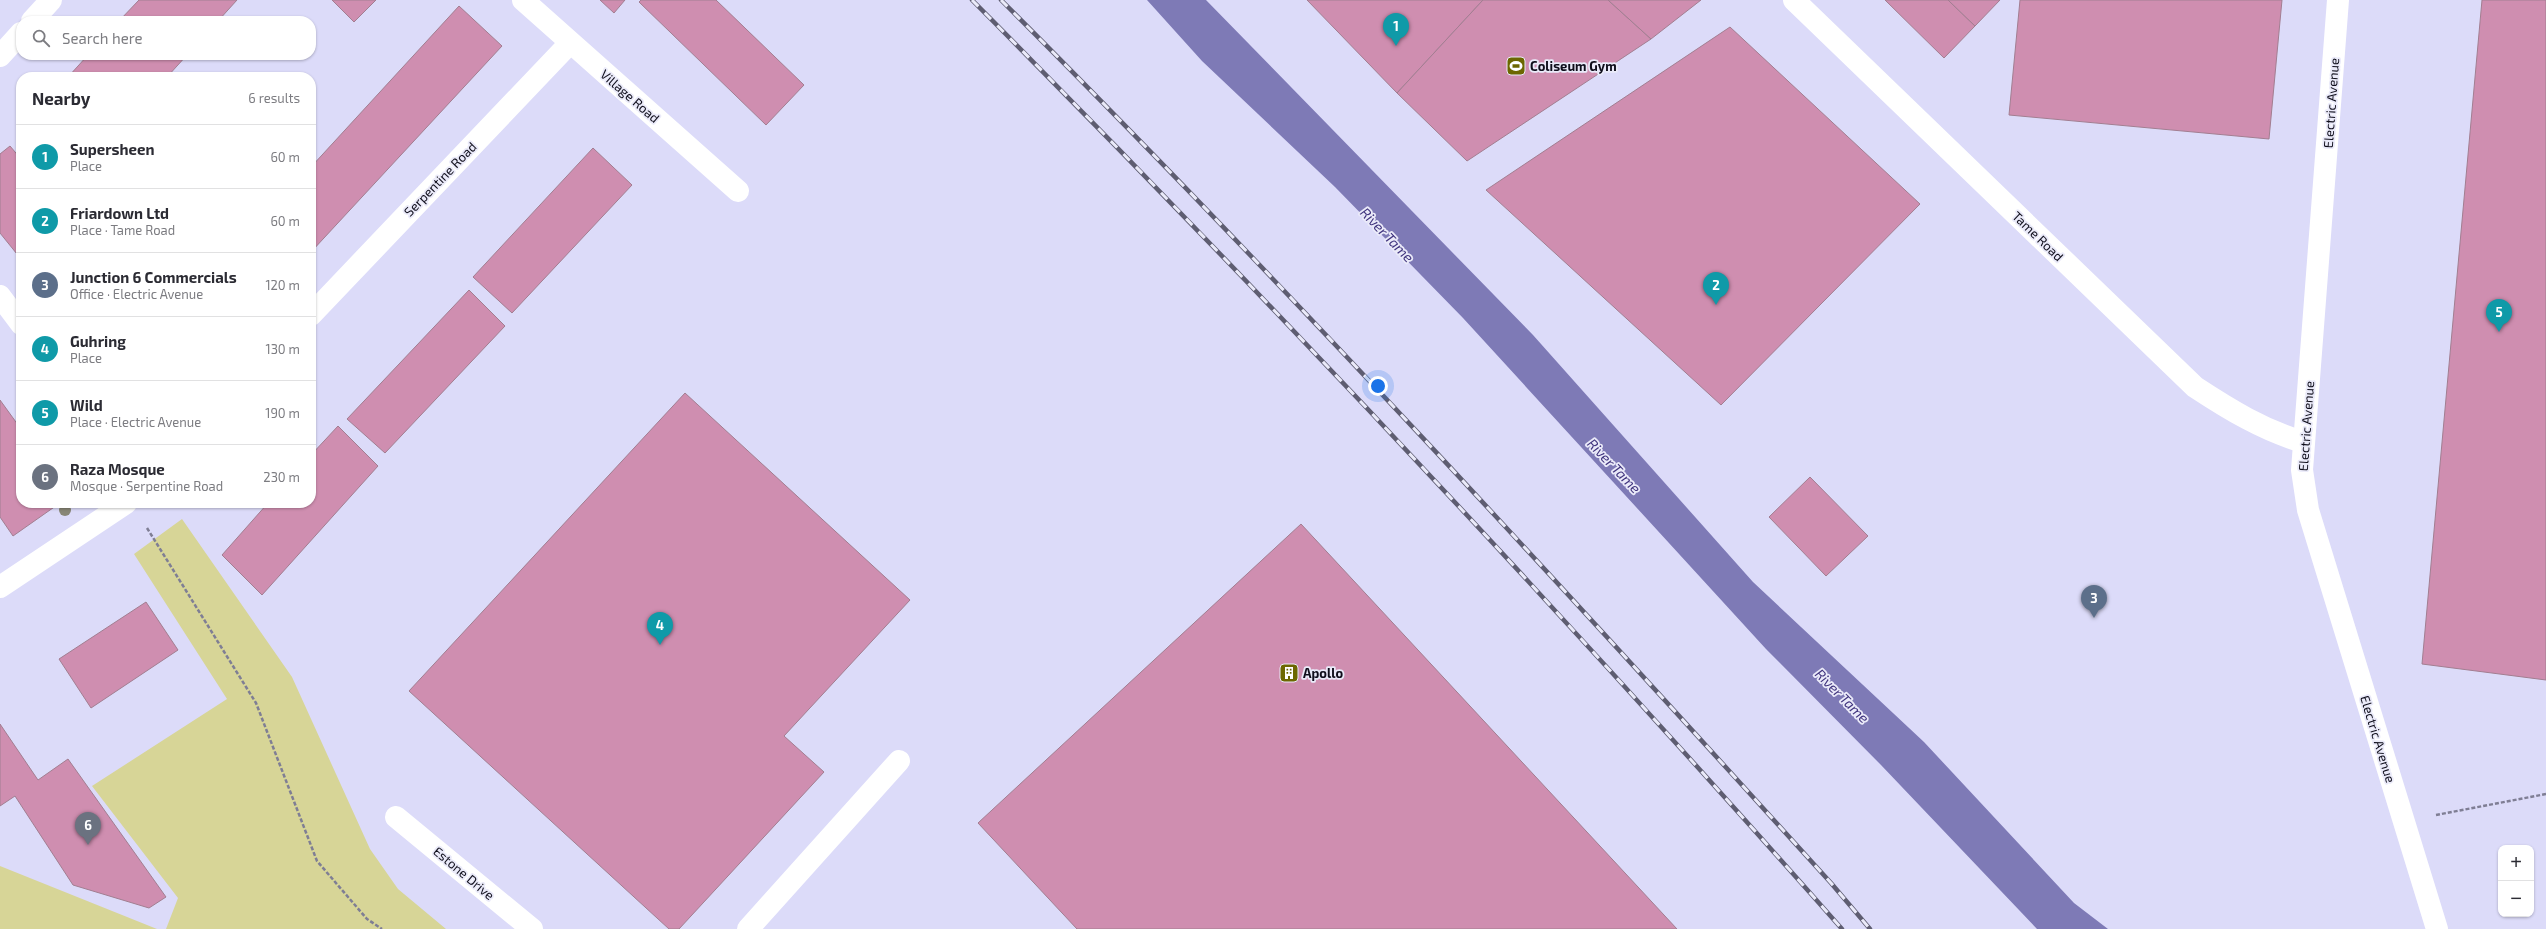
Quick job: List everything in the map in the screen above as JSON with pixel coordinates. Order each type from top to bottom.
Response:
[{"type":"street","points":[[37,16],[51,0]]},
{"type":"street","name":"Village Road","points":[[523,0],[570,44],[738,192]]},
{"type":"street","name":"Tame Road","points":[[1794,0],[2195,387],[2230,410],[2258,425],[2303,442]]},
{"type":"street","name":"Electric Avenue","points":[[2338,0],[2302,470],[2308,510],[2437,929]]},
{"type":"street","points":[[0,56],[16,38]]},
{"type":"street","name":"Serpentine Road","points":[[316,311],[570,44]]},
{"type":"street","points":[[0,296],[16,317]]},
{"type":"street","points":[[0,587],[118,508]]},
{"type":"street","points":[[748,929],[899,761]]},
{"type":"street","name":"Estone Drive","points":[[396,816],[532,929]]},
{"type":"path","points":[[143,522],[256,703],[317,861],[366,920],[382,929]]},
{"type":"path","points":[[2404,821],[2546,794]]},
{"type":"shaded area","points":[[182,519],[292,677],[370,849],[398,889],[446,929],[166,929],[178,898],[92,786],[227,699],[134,554]]},
{"type":"shaded area","points":[[0,866],[157,929],[0,929]]},
{"type":"water","name":"River Tame","points":[[1147,0],[1206,0],[1533,335],[1753,582],[1924,742],[2074,903],[2108,929],[2037,929],[1881,765],[1766,649],[1463,318],[1335,187],[1202,61]]},
{"type":"building","points":[[139,0],[237,0],[223,16],[124,16]]},
{"type":"building","points":[[332,0],[376,0],[354,22]]},
{"type":"building","points":[[600,0],[625,0],[614,13]]},
{"type":"building","points":[[641,0],[716,0],[804,85],[766,125],[639,2]]},
{"type":"building","points":[[1307,0],[1483,0],[1397,93]]},
{"type":"building","name":"Coliseum Gym","points":[[1483,0],[1608,0],[1651,39],[1467,161],[1397,93]]},
{"type":"building","points":[[1608,0],[1701,0],[1651,39]]},
{"type":"building","points":[[1885,0],[1948,0],[1975,26],[1944,58]]},
{"type":"building","points":[[1948,0],[2000,0],[1975,26]]},
{"type":"building","points":[[2020,0],[2282,0],[2269,139],[2009,115]]},
{"type":"building","points":[[2482,0],[2546,0],[2546,680],[2422,664]]},
{"type":"building","points":[[459,6],[502,46],[316,247],[316,162]]},
{"type":"building","points":[[1730,27],[1920,204],[1721,405],[1486,190]]},
{"type":"building","points":[[83,60],[182,60],[172,72],[73,72]]},
{"type":"building","points":[[10,146],[16,153],[16,253],[0,233],[0,154]]},
{"type":"building","points":[[593,148],[632,185],[512,313],[473,277]]},
{"type":"building","points":[[469,290],[505,326],[385,453],[347,419]]},
{"type":"building","points":[[685,393],[910,600],[784,736],[824,772],[679,929],[669,929],[409,691]]},
{"type":"building","points":[[0,400],[16,422],[16,508],[53,508],[13,536],[0,517]]},
{"type":"building","points":[[338,426],[378,466],[262,595],[222,555],[264,508],[316,508],[316,450]]},
{"type":"building","points":[[1810,477],[1868,536],[1826,576],[1769,517]]},
{"type":"building","name":"Apollo","points":[[1301,524],[1677,929],[1077,929],[978,823]]},
{"type":"building","points":[[146,602],[178,650],[91,708],[59,659]]},
{"type":"building","points":[[0,724],[38,780],[68,759],[166,897],[149,908],[73,885],[15,796],[0,806]]},
{"type":"railway","points":[[972,0],[1195,227],[1414,458],[1630,692],[1842,929]]},
{"type":"railway","points":[[1001,0],[1108,108],[1318,326],[1422,437],[1831,883],[1870,929]]},
{"type":"place","name":"Supersheen","points":[[1396,46]]},
{"type":"place","name":"Coliseum Gym","points":[[1516,66]]},
{"type":"place","name":"Friardown Ltd","points":[[1716,305]]},
{"type":"place","name":"Wild","points":[[2499,332]]},
{"type":"place","name":"Junction 6 Commercials","points":[[2094,618]]},
{"type":"place","name":"Guhring","points":[[660,645]]},
{"type":"place","name":"Apollo","points":[[1289,673]]},
{"type":"place","name":"Raza Mosque","points":[[88,845]]}]
